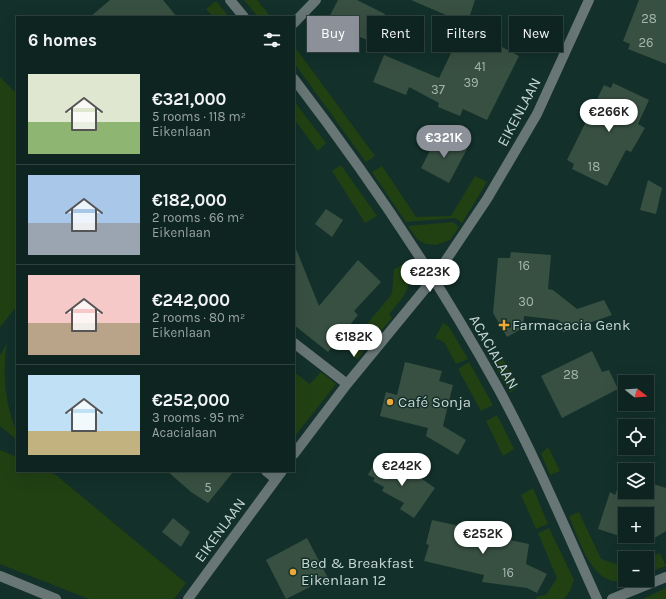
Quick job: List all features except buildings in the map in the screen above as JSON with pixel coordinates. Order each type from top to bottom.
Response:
[{"type":"street","points":[[230,0],[243,16]]},
{"type":"street","points":[[295,22],[316,0]]},
{"type":"street","name":"EIKENLAAN","points":[[295,453],[347,384],[434,278],[487,199],[537,114],[589,0]]},
{"type":"street","name":"ACACIALAAN","points":[[295,80],[340,139],[434,278],[517,424],[597,599]]},
{"type":"street","points":[[295,344],[347,384]]},
{"type":"street","name":"EIKENLAAN","points":[[188,599],[279,475],[269,472]]},
{"type":"street","points":[[0,576],[56,599]]},
{"type":"street","points":[[612,599],[666,576]]},
{"type":"green space","points":[[244,0],[257,0],[270,16],[257,16]]},
{"type":"green space","points":[[216,1],[228,16],[212,16],[206,9]]},
{"type":"green space","points":[[295,47],[375,156],[366,162],[295,64]]},
{"type":"green space","points":[[0,77],[16,93],[16,307],[0,327]]},
{"type":"green space","points":[[295,102],[326,143],[318,151],[295,120]]},
{"type":"green space","points":[[341,165],[377,216],[365,223],[332,171]]},
{"type":"green space","points":[[382,166],[416,217],[451,216],[475,176],[487,182],[462,223],[455,218],[406,222],[372,172]]},
{"type":"green space","points":[[453,222],[459,227],[450,240],[436,245],[425,244],[417,239],[408,226]]},
{"type":"green space","points":[[406,263],[409,279],[403,297],[389,314],[392,318],[357,359],[346,349],[392,294],[394,269]]},
{"type":"green space","points":[[443,323],[449,327],[468,359],[456,364],[444,342],[435,338]]},
{"type":"green space","points":[[7,344],[5,387],[10,413],[16,430],[16,439],[0,426],[0,355]]},
{"type":"green space","points":[[501,356],[518,386],[510,393],[493,362]]},
{"type":"green space","points":[[469,362],[493,405],[481,411],[458,369]]},
{"type":"green space","points":[[321,372],[336,384],[295,436],[295,373],[310,384]]},
{"type":"green space","points":[[497,415],[514,449],[503,456],[486,421]]},
{"type":"green space","points":[[548,447],[560,471],[550,475],[541,454]]},
{"type":"green space","points":[[0,450],[16,457],[16,472],[49,472],[56,475],[186,583],[174,599],[89,599],[0,564]]},
{"type":"green space","points":[[533,488],[548,524],[536,529],[521,495]]},
{"type":"green space","points":[[579,512],[601,559],[618,565],[618,582],[606,579],[597,572],[583,550],[569,516]]},
{"type":"green space","points":[[549,528],[574,580],[570,591],[564,599],[537,599],[536,597],[546,595],[557,578],[538,533]]},
{"type":"green space","points":[[660,553],[666,566],[654,570],[654,555]]},
{"type":"green space","points":[[666,588],[666,599],[643,599]]},
{"type":"place","name":"Farmacacia Genk","points":[[504,325]]},
{"type":"place","name":"Café Sonja","points":[[390,402]]},
{"type":"place","name":"Bed & Breakfast Eikenlaan 12","points":[[293,572]]}]
